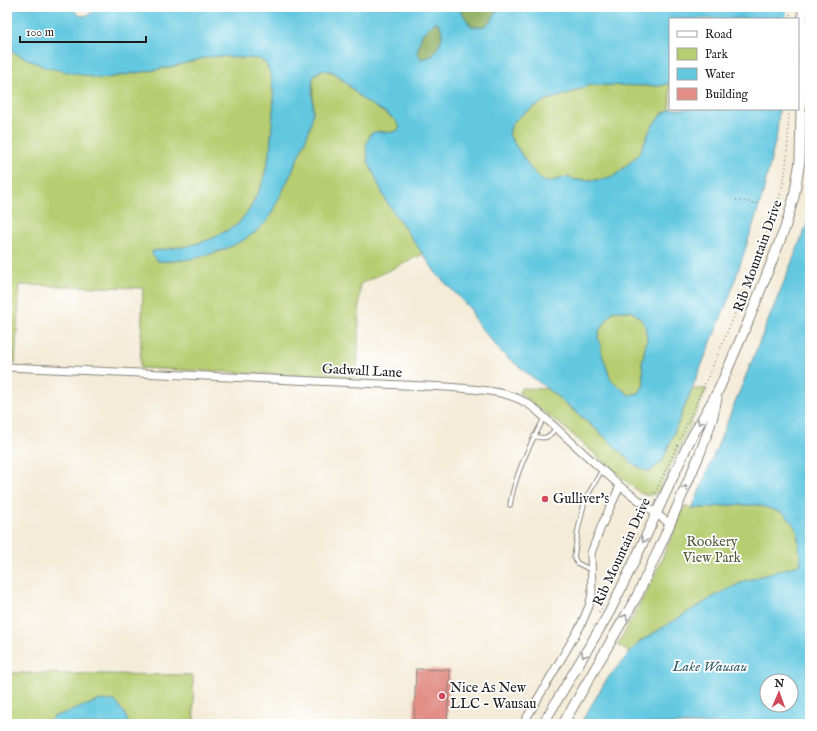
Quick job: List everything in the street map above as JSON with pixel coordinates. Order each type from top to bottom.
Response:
[{"type":"main road","name":"Rib Mountain Drive","points":[[543,724],[609,613],[689,442],[719,389],[780,242],[790,211],[799,168],[803,7]]},
{"type":"main road","name":"Rib Mountain Drive","points":[[563,724],[637,596],[670,524],[708,431],[719,389]]},
{"type":"street","name":"Gadwall Lane","points":[[7,367],[484,390],[516,397],[529,404],[545,417],[620,486],[670,524]]},
{"type":"street","points":[[523,724],[581,625],[587,612],[592,594],[591,553],[620,486]]},
{"type":"lane","points":[[510,505],[513,487],[534,436],[545,417]]},
{"type":"lane","points":[[534,436],[540,438],[549,436],[556,428]]},
{"type":"lane","points":[[591,570],[576,563],[574,558],[578,530],[585,500],[602,470]]},
{"type":"path","points":[[790,7],[790,18]]},
{"type":"path","points":[[655,494],[708,379],[767,234],[785,174],[789,110]]},
{"type":"path","points":[[736,200],[760,204]]},
{"type":"green space","points":[[458,7],[499,7],[486,26],[477,28],[471,27]]},
{"type":"green space","points":[[435,22],[439,23],[441,28],[441,40],[432,56],[420,59],[417,52],[422,34]]},
{"type":"green space","points":[[7,41],[11,46],[101,79],[171,67],[216,56],[260,59],[266,63],[271,75],[274,99],[270,151],[263,182],[250,209],[237,225],[211,239],[189,246],[153,251],[166,262],[190,259],[221,251],[255,233],[313,111],[313,78],[317,73],[324,70],[334,73],[364,100],[394,119],[399,124],[400,128],[398,130],[395,132],[377,131],[366,145],[369,160],[374,175],[396,216],[423,254],[360,284],[357,378],[140,368],[143,288],[20,285],[15,363],[7,362]]},
{"type":"green space","points":[[669,83],[669,110],[662,114],[652,126],[639,154],[616,175],[600,180],[576,180],[567,177],[548,182],[543,181],[531,169],[509,135],[512,123],[524,113],[546,100],[565,95],[590,85],[660,86]]},
{"type":"green space","points":[[613,311],[631,311],[640,318],[645,325],[647,339],[642,363],[644,385],[639,393],[629,395],[611,380],[602,355],[600,343],[598,341],[599,331]]},
{"type":"green space","points":[[521,388],[548,389],[606,438],[633,464],[662,462],[692,389],[707,389],[659,491],[652,495],[645,495],[640,493],[565,428],[519,393]]},
{"type":"green space","name":"Rookery View Park","points":[[733,505],[758,505],[784,513],[797,529],[801,564],[745,581],[718,594],[639,642],[630,653],[618,645],[654,577],[685,506],[692,509]]},
{"type":"green space","points":[[7,673],[193,675],[194,724],[7,724]]},
{"type":"water","points":[[7,7],[72,7],[79,15],[84,16],[90,14],[97,7],[458,7],[471,26],[482,27],[489,23],[499,7],[810,7],[799,18],[669,18],[669,83],[660,86],[590,85],[565,95],[546,100],[524,113],[512,123],[509,135],[531,169],[543,181],[548,182],[567,177],[576,180],[600,180],[616,175],[639,154],[652,126],[662,114],[669,110],[779,110],[777,134],[762,197],[729,298],[662,462],[649,472],[633,464],[574,410],[503,354],[476,322],[471,310],[436,273],[386,201],[368,161],[366,145],[371,133],[394,132],[400,128],[395,120],[361,98],[337,74],[331,71],[322,70],[314,76],[312,85],[313,111],[309,130],[290,177],[265,223],[255,232],[230,247],[200,257],[185,260],[157,261],[152,254],[152,251],[189,246],[211,239],[237,225],[250,209],[263,182],[270,151],[274,99],[271,75],[266,64],[260,59],[216,56],[171,67],[101,79],[44,67],[13,52],[7,41]],"holes":[[[435,22],[439,23],[442,33],[441,40],[432,56],[421,59],[417,52],[422,34]],[[613,311],[631,311],[640,318],[645,325],[647,339],[642,363],[644,385],[639,393],[629,395],[611,380],[598,340],[599,331]]]},
{"type":"water","name":"Lake Wausau","points":[[810,217],[810,724],[580,724],[607,679],[639,642],[718,594],[745,581],[801,564],[797,529],[784,513],[758,505],[733,505],[692,509]]},
{"type":"water","points":[[101,700],[115,701],[125,714],[129,724],[46,724],[53,717]]},
{"type":"pier","points":[[786,7],[810,7],[810,96],[799,96],[799,18],[786,18]]},
{"type":"building","points":[[416,669],[450,670],[447,722],[414,720]]},
{"type":"place","name":"Gulliver's","points":[[545,499]]},
{"type":"place","name":"Nice As New LLC - Wausau","points":[[442,696]]}]
